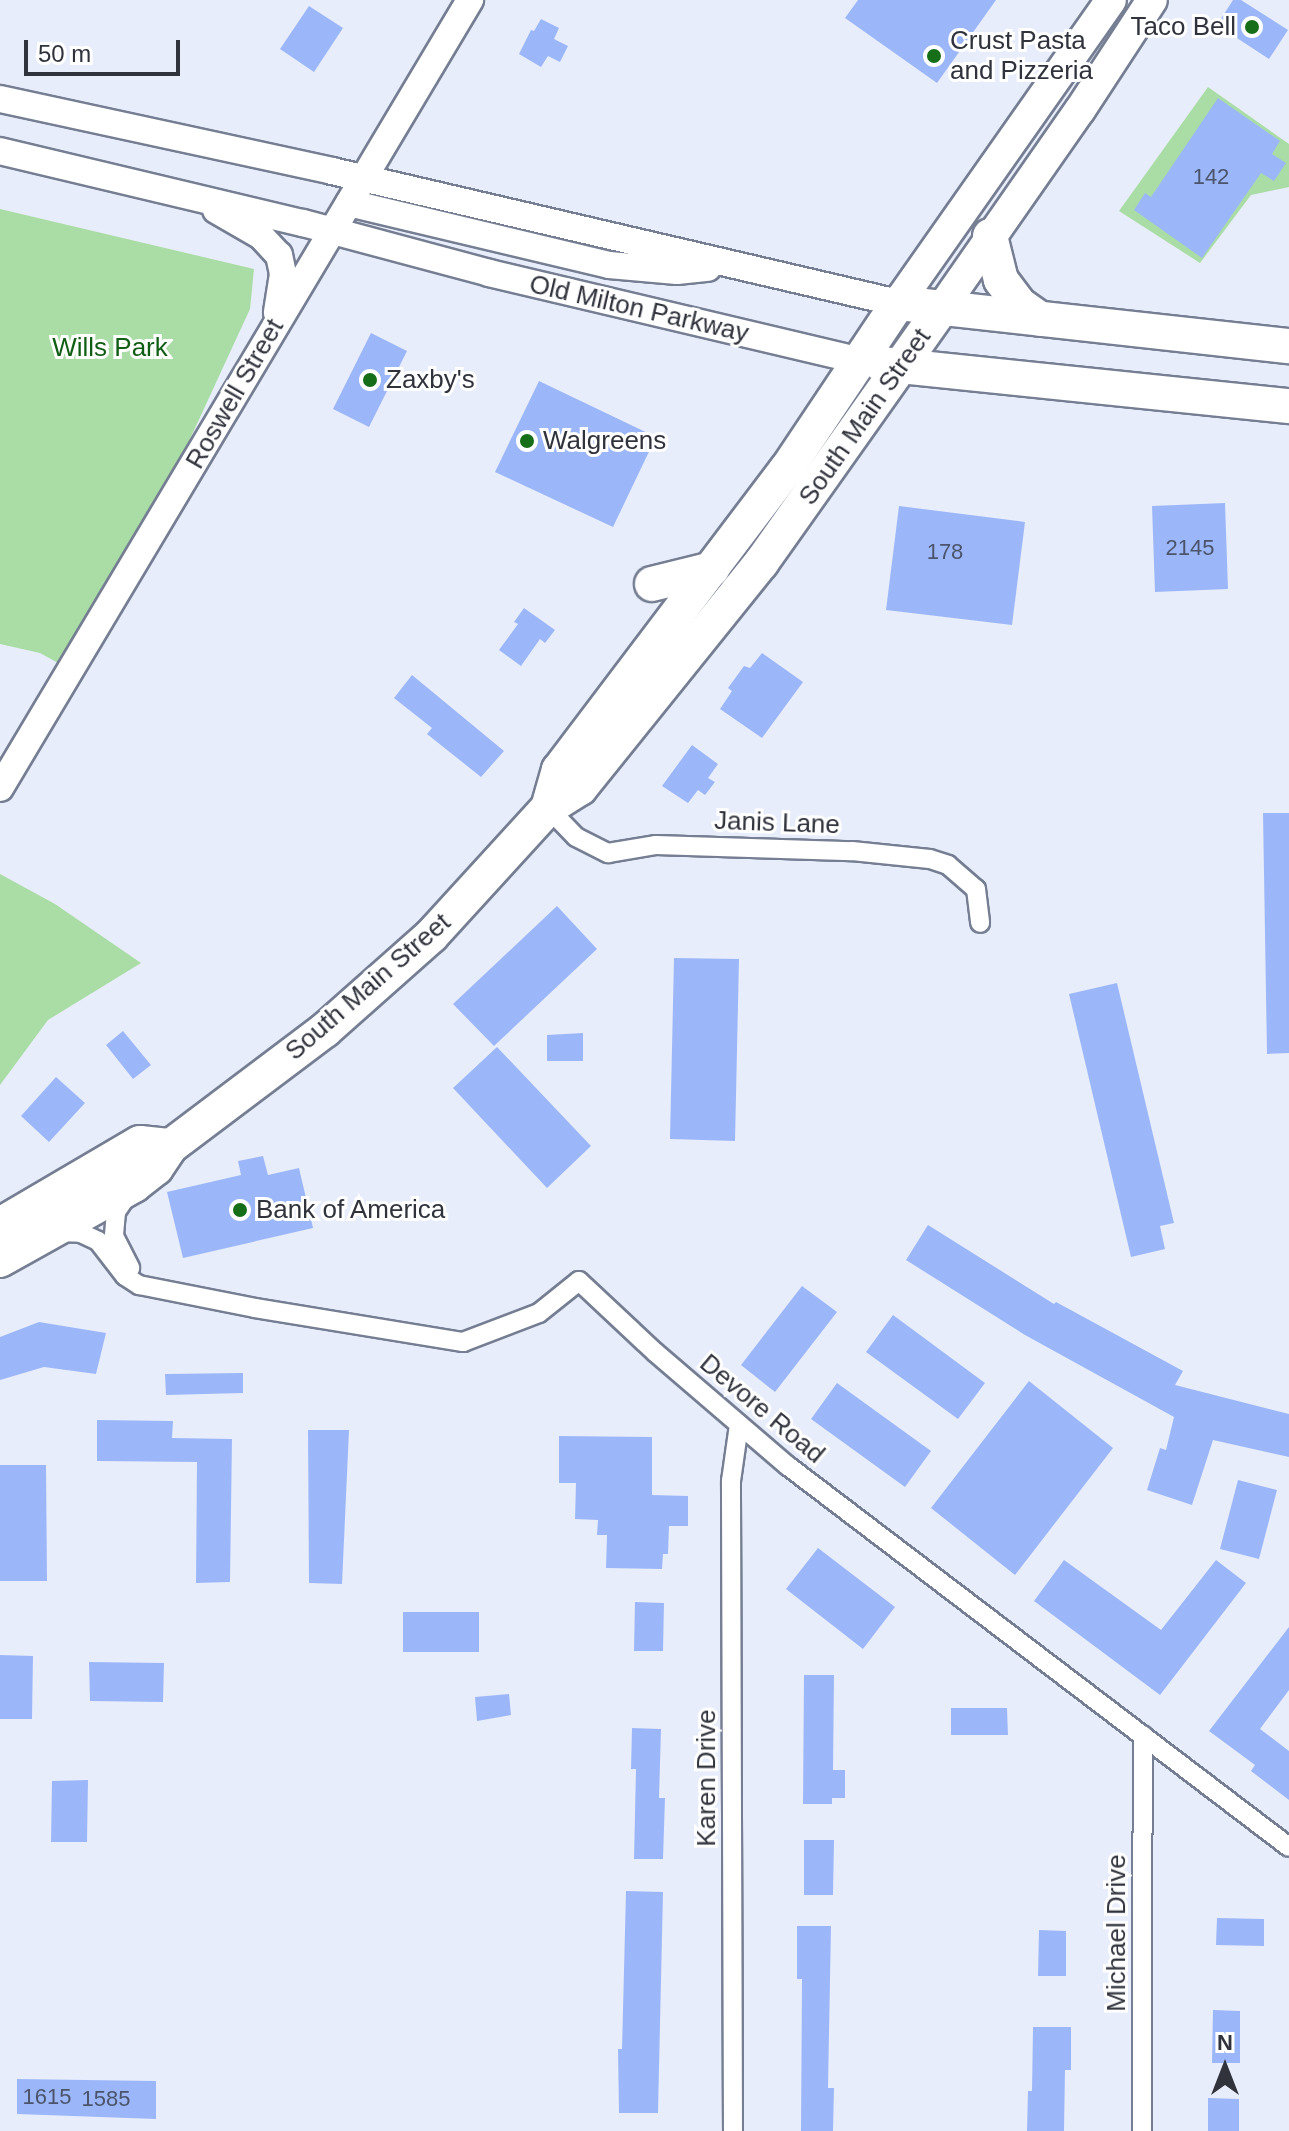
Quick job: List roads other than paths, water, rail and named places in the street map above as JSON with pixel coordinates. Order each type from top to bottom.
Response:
[{"type":"highway","points":[[990,236],[1001,280],[1020,305],[1040,319]]},
{"type":"highway","points":[[898,303],[1289,346]]},
{"type":"highway","name":"South Main Street","points":[[548,808],[559,770],[712,569],[861,361],[898,303]]},
{"type":"highway","name":"South Main Street","points":[[0,1260],[134,1185],[156,1168],[171,1146],[325,1030],[396,967],[465,900],[548,808],[580,788],[761,563],[941,309]]},
{"type":"highway","name":"Old Milton Parkway","points":[[861,361],[1289,406]]},
{"type":"highway","points":[[652,584],[712,569]]},
{"type":"highway","points":[[0,1225],[140,1143],[171,1146]]},
{"type":"main road","name":"Roswell Street","points":[[0,788],[470,0]]},
{"type":"main road","name":"South Main Street","points":[[898,303],[1111,0]]},
{"type":"main road","name":"South Main Street","points":[[941,309],[1080,110],[1152,0]]},
{"type":"main road","points":[[0,99],[366,178],[898,303]]},
{"type":"main road","name":"Old Milton Parkway","points":[[0,151],[489,273],[861,361]]},
{"type":"main road","points":[[204,200],[234,223],[261,236],[279,255],[283,274],[274,328]]},
{"type":"main road","points":[[349,203],[609,265],[677,271],[723,264]]},
{"type":"street","name":"Janis Lane","points":[[548,808],[576,837],[608,853],[656,845],[852,851],[930,859],[956,870],[976,889],[980,923]]},
{"type":"street","points":[[134,1185],[116,1212],[114,1236],[139,1285]]},
{"type":"street","points":[[48,1233],[81,1233],[98,1241],[125,1276],[139,1285]]},
{"type":"street","name":"Devore Road","points":[[139,1285],[241,1306],[463,1342],[539,1313],[579,1281],[800,1476],[1289,1847]]},
{"type":"street","name":"Karen Drive","points":[[733,2131],[731,1481],[739,1425]]},
{"type":"street","name":"Michael Drive","points":[[1142,2131],[1143,1735]]},
{"type":"place","name":"Taco Bell","points":[[1252,27]]},
{"type":"place","name":"Crust Pasta and Pizzeria","points":[[934,56]]},
{"type":"place","name":"Zaxby's","points":[[370,380]]},
{"type":"place","name":"Walgreens","points":[[527,441]]},
{"type":"place","name":"Bank of America","points":[[240,1210]]},
{"type":"park label","name":"Wills Park","points":[[110,348]]}]
